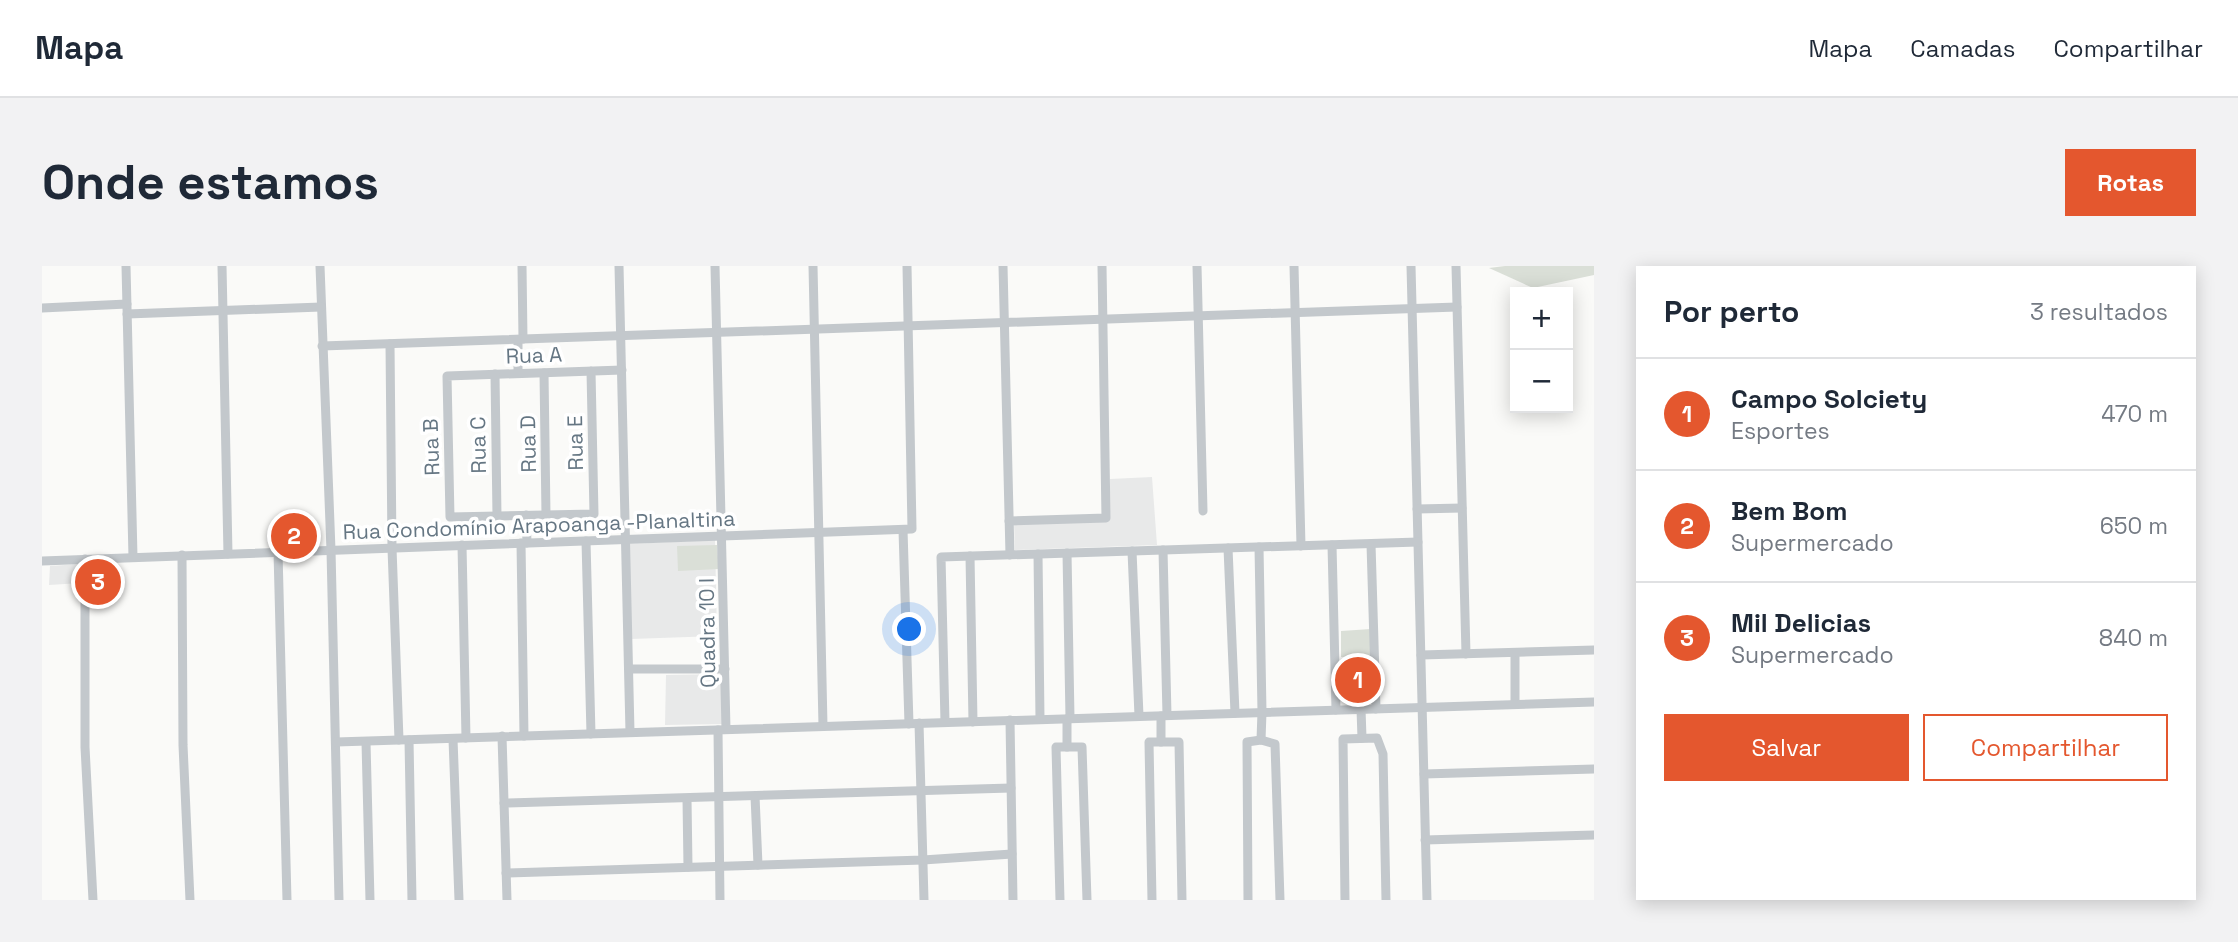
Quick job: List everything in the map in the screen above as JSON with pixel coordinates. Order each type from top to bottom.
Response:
[{"type":"street","points":[[126,266],[133,557]]},
{"type":"street","points":[[222,266],[228,554]]},
{"type":"street","points":[[320,266],[331,550],[339,900]]},
{"type":"street","points":[[518,373],[522,266]]},
{"type":"street","points":[[619,266],[630,732]]},
{"type":"street","name":"Quadra 10 I","points":[[715,266],[725,669],[719,797],[720,900]]},
{"type":"street","points":[[813,266],[823,726]]},
{"type":"street","points":[[907,266],[909,723]]},
{"type":"street","points":[[1003,266],[1010,555]]},
{"type":"street","points":[[1009,521],[1106,518],[1102,266]]},
{"type":"street","points":[[1197,266],[1203,511]]},
{"type":"street","points":[[1294,266],[1301,546]]},
{"type":"street","points":[[1411,266],[1427,900]]},
{"type":"street","points":[[1456,266],[1465,654]]},
{"type":"street","points":[[42,308],[127,304]]},
{"type":"street","points":[[127,314],[321,307]]},
{"type":"street","points":[[322,346],[1457,307]]},
{"type":"street","points":[[390,344],[392,548],[412,900]]},
{"type":"street","name":"Rua A","points":[[447,376],[622,370]]},
{"type":"street","name":"Rua E","points":[[546,515],[594,514],[591,371]]},
{"type":"street","name":"Rua D","points":[[544,373],[546,515]]},
{"type":"street","name":"Rua C","points":[[495,374],[497,516]]},
{"type":"street","name":"Rua B","points":[[447,376],[450,517],[497,516]]},
{"type":"street","points":[[1417,509],[1462,508]]},
{"type":"street","points":[[524,736],[526,515]]},
{"type":"street","points":[[497,516],[546,515]]},
{"type":"street","name":"Rua Condomínio Arapoanga -Planaltina","points":[[42,561],[908,530]]},
{"type":"street","points":[[586,541],[591,734]]},
{"type":"street","points":[[945,722],[941,557],[1418,542]]},
{"type":"street","points":[[1371,544],[1376,709]]},
{"type":"street","points":[[462,545],[466,738]]},
{"type":"street","points":[[1332,545],[1336,710]]},
{"type":"street","points":[[1259,547],[1261,740]]},
{"type":"street","points":[[1228,548],[1235,713]]},
{"type":"street","points":[[1161,742],[1164,715],[1163,550]]},
{"type":"street","points":[[1132,551],[1139,716]]},
{"type":"street","points":[[278,552],[288,900]]},
{"type":"street","points":[[1067,553],[1068,747]]},
{"type":"street","points":[[1038,554],[1040,719]]},
{"type":"street","points":[[182,555],[183,745],[190,900]]},
{"type":"street","points":[[970,556],[973,722]]},
{"type":"street","points":[[85,559],[85,747],[93,900]]},
{"type":"street","points":[[1421,655],[1594,650]]},
{"type":"street","points":[[1514,653],[1515,704]]},
{"type":"street","points":[[629,669],[725,669]]},
{"type":"street","points":[[336,742],[1594,702]]},
{"type":"street","points":[[1361,709],[1362,738]]},
{"type":"street","points":[[1010,720],[1013,900]]},
{"type":"street","points":[[919,723],[924,900]]},
{"type":"street","points":[[502,736],[507,900]]},
{"type":"street","points":[[1345,900],[1343,739],[1362,738],[1377,738],[1384,754],[1387,900]]},
{"type":"street","points":[[453,739],[459,900]]},
{"type":"street","points":[[1248,900],[1247,742],[1261,740],[1275,744],[1280,900]]},
{"type":"street","points":[[366,742],[370,900]]},
{"type":"street","points":[[1152,900],[1149,742],[1179,742],[1182,900]]},
{"type":"street","points":[[1059,900],[1056,747],[1082,747],[1087,900]]},
{"type":"street","points":[[1424,774],[1594,769]]},
{"type":"street","points":[[504,803],[1011,788]]},
{"type":"street","points":[[755,796],[758,865]]},
{"type":"street","points":[[687,799],[688,867]]},
{"type":"street","points":[[1425,840],[1594,835]]},
{"type":"street","points":[[506,873],[923,860],[1012,853]]},
{"type":"shaded area","points":[[1594,266],[1594,275],[1531,287],[1489,268]]},
{"type":"shaded area","points":[[1152,477],[1157,545],[1015,550],[1014,523],[1110,519],[1110,479]]},
{"type":"shaded area","points":[[715,540],[717,636],[631,639],[628,544]]},
{"type":"shaded area","points":[[717,545],[719,569],[678,571],[677,546]]},
{"type":"shaded area","points":[[80,564],[81,583],[49,585],[50,566]]},
{"type":"shaded area","points":[[1371,629],[1371,702],[1346,702],[1346,657],[1341,657],[1341,631]]},
{"type":"shaded area","points":[[723,674],[724,724],[665,725],[666,675]]},
{"type":"place","name":"Bem Bom","points":[[294,536]]},
{"type":"place","name":"Mil Delicias","points":[[98,582]]},
{"type":"place","name":"Campo Solciety","points":[[1358,680]]}]
